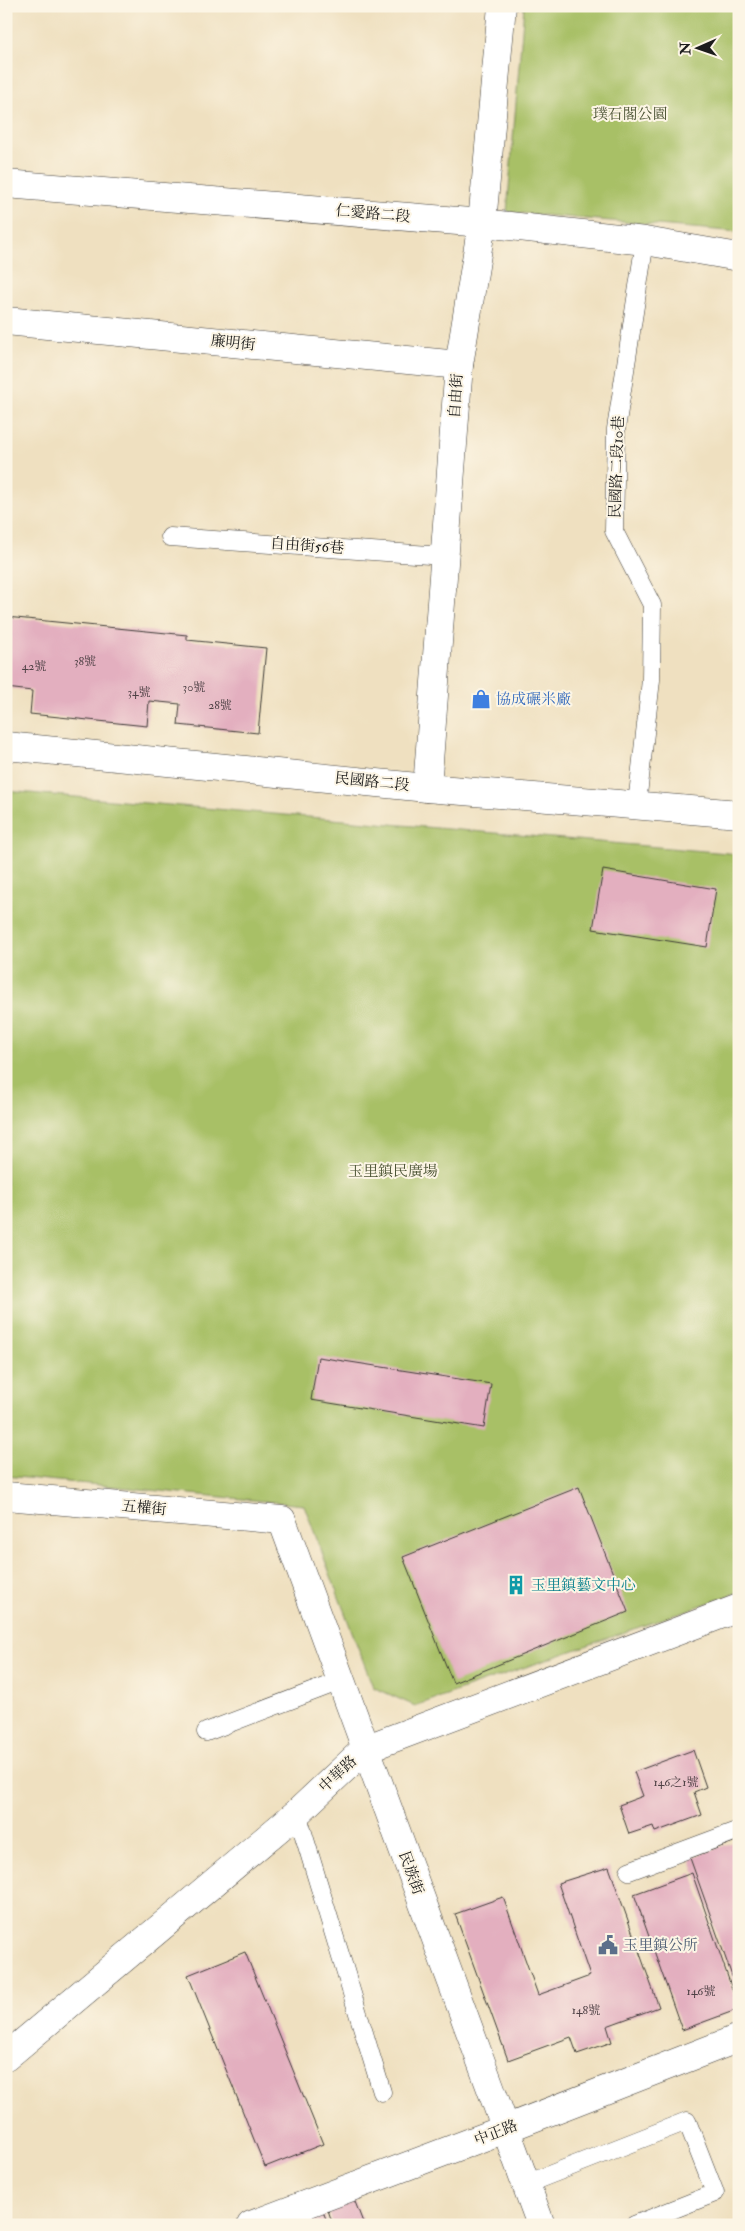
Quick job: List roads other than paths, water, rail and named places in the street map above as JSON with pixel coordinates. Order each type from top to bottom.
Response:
[{"type":"street","name":"自由街","points":[[427,788],[459,365],[482,223],[502,6]]},
{"type":"street","name":"仁愛路二段","points":[[6,184],[482,223],[646,241],[739,257]]},
{"type":"street","name":"廉明街","points":[[6,321],[459,365]]},
{"type":"street","name":"民國路二段","points":[[6,746],[427,788],[739,814]]},
{"type":"street","name":"五權街","points":[[6,1496],[282,1520]]},
{"type":"street","name":"民族街","points":[[282,1520],[541,2225]]},
{"type":"street","name":"中華路","points":[[6,2057],[297,1813],[365,1749],[739,1608]]},
{"type":"street","name":"中正路","points":[[251,2225],[739,2038]]},
{"type":"lane","name":"民國路二段10巷","points":[[637,804],[651,680],[652,605],[614,531],[614,512],[616,429],[646,241]]},
{"type":"lane","name":"自由街56巷","points":[[170,537],[444,556]]},
{"type":"lane","points":[[206,1732],[340,1681]]},
{"type":"lane","points":[[297,1813],[382,2092]]},
{"type":"lane","points":[[630,1871],[739,1830]]},
{"type":"lane","points":[[526,2184],[687,2120],[715,2193],[634,2225]]},
{"type":"place","name":"協成碾米廠","points":[[481,699]]},
{"type":"place","name":"玉里鎮藝文中心","points":[[516,1585]]},
{"type":"place","name":"玉里鎮公所","points":[[608,1945]]},
{"type":"park label","name":"璞石閣公園","points":[[630,114]]},
{"type":"park label","name":"玉里鎮民廣場","points":[[393,1171]]}]
